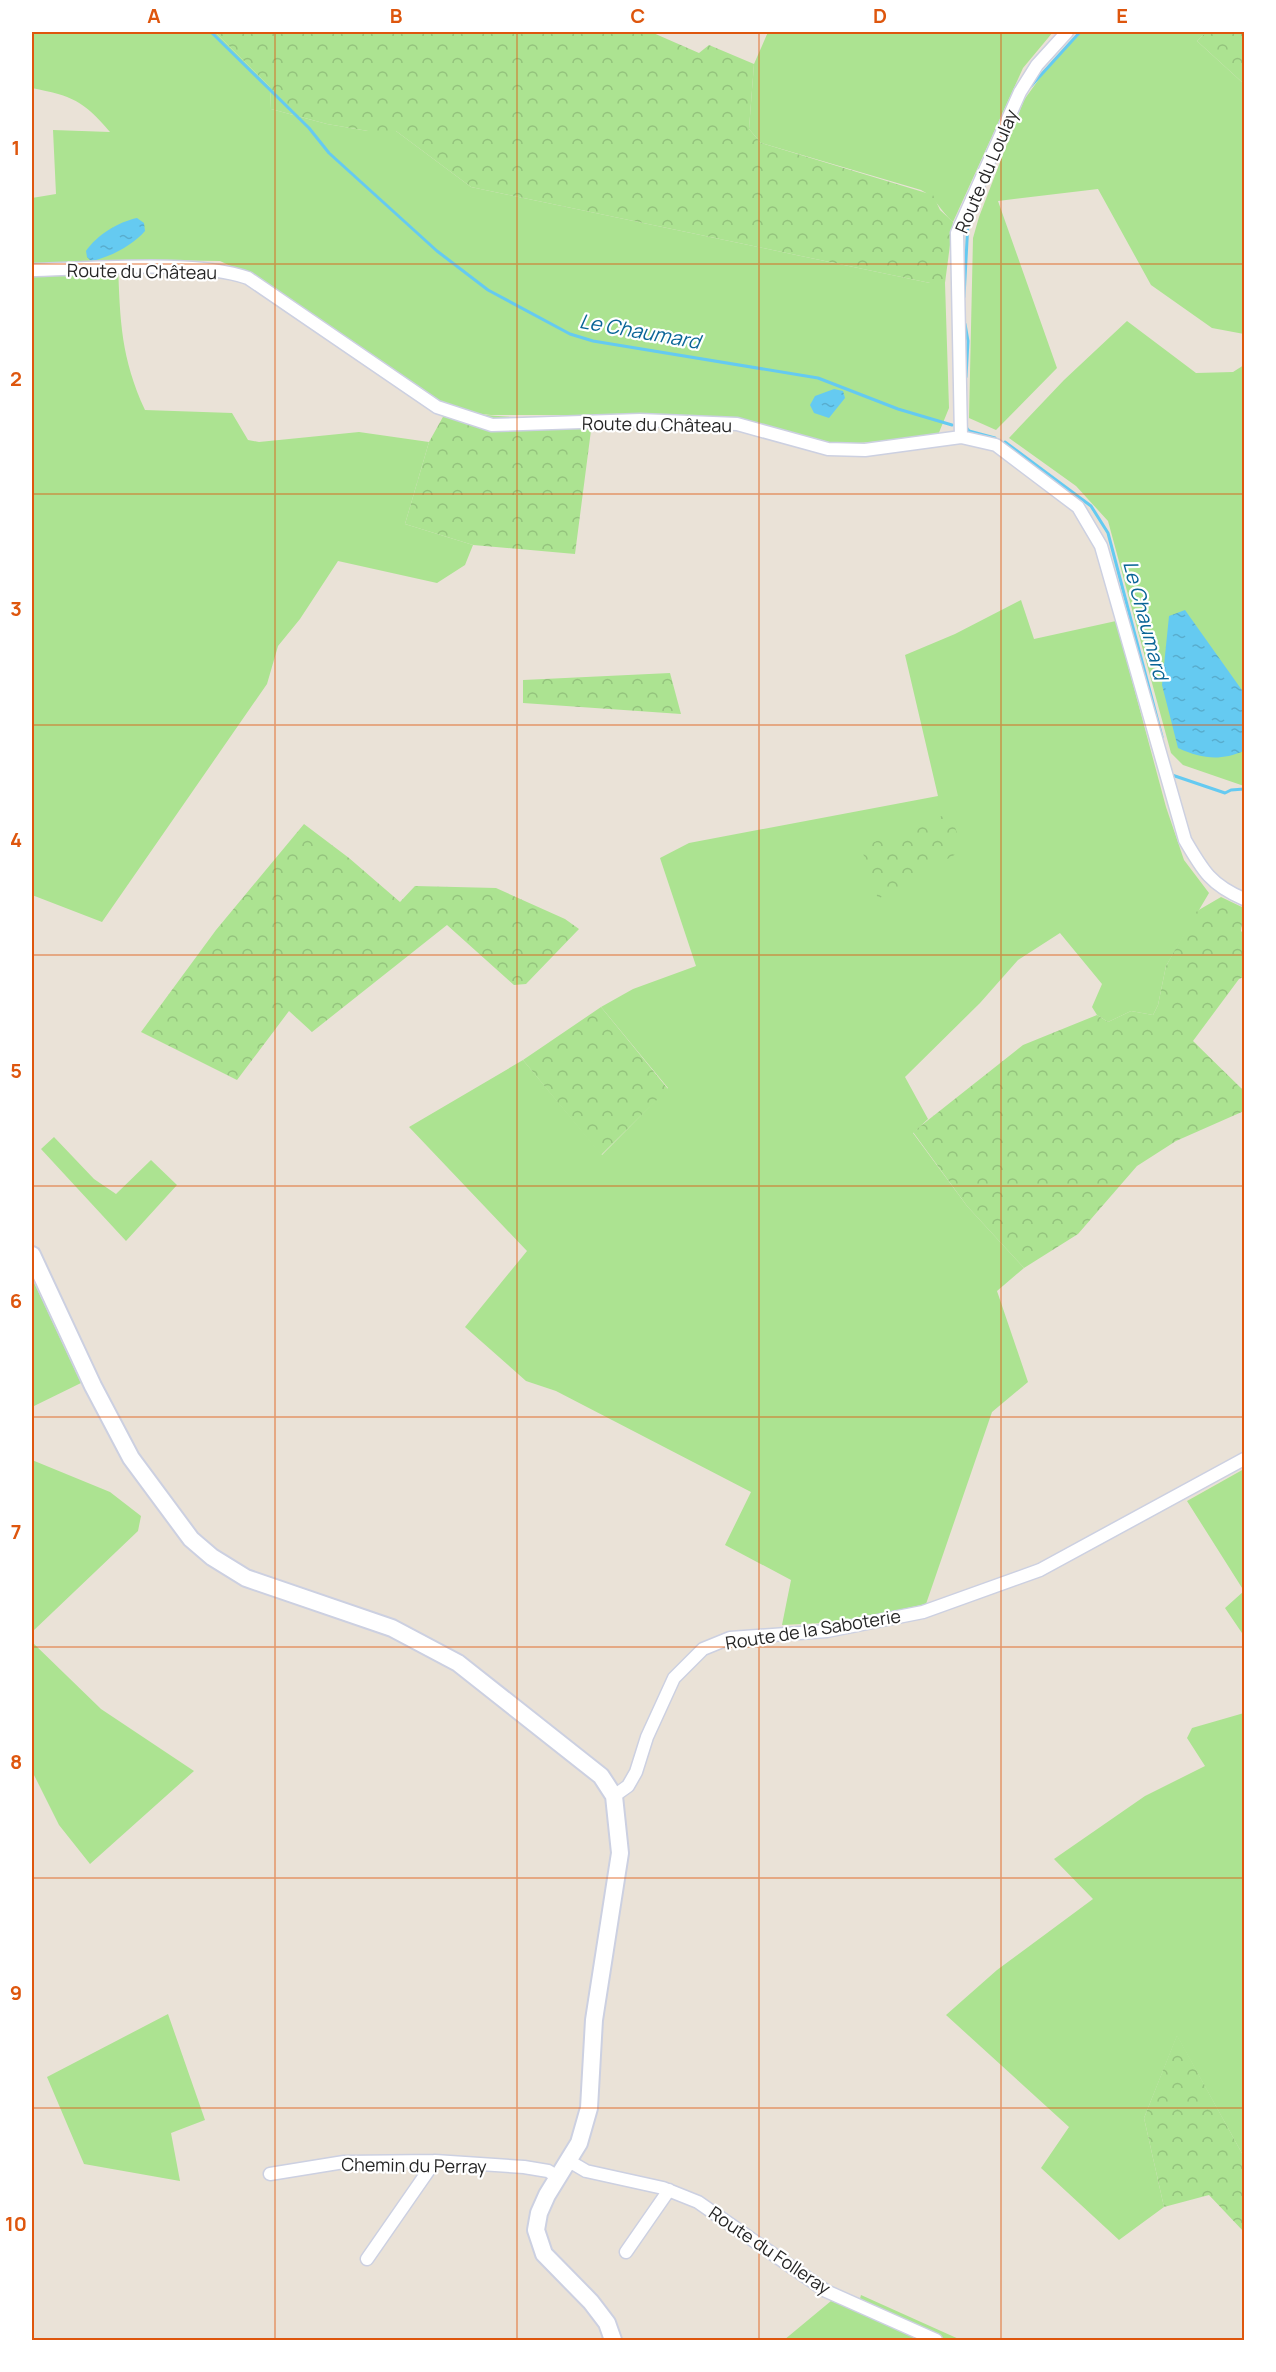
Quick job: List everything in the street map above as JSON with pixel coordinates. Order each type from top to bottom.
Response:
[{"type":"street","name":"Route du Loulay","points":[[961,437],[957,233],[1020,93],[1037,65],[1067,32]]},
{"type":"street","name":"Route du Château","points":[[32,270],[174,268],[231,273],[248,279],[437,407],[492,424],[640,420],[737,424],[828,448],[865,450],[961,437],[996,445],[1078,507],[1101,546],[1185,840],[1205,874],[1223,890],[1245,899]]},
{"type":"street","points":[[32,1255],[93,1386],[130,1458],[191,1539],[212,1557],[246,1578],[392,1628],[458,1663],[601,1776],[614,1796],[620,1853],[594,2020],[589,2108],[579,2143],[539,2213],[536,2230],[544,2254],[591,2302],[607,2323],[613,2340]]},
{"type":"street","name":"Route de la Saboterie","points":[[614,1796],[628,1786],[636,1772],[647,1737],[674,1678],[703,1649],[730,1638],[827,1631],[923,1612],[1040,1570],[1245,1459]]},
{"type":"street","points":[[367,2259],[435,2161]]},
{"type":"street","name":"Chemin du Perray","points":[[270,2175],[345,2162],[435,2161],[524,2167],[548,2171],[558,2177]]},
{"type":"street","name":"Route du Folleray","points":[[569,2161],[586,2171],[669,2190],[698,2202],[826,2290],[936,2340]]},
{"type":"street","points":[[626,2252],[669,2190]]},
{"type":"green space","points":[[32,32],[215,32],[270,87],[271,109],[327,124],[368,131],[396,131],[471,187],[930,283],[945,283],[949,408],[938,435],[841,445],[781,430],[660,415],[491,415],[465,412],[437,401],[261,280],[220,261],[159,260],[118,264],[126,356],[145,410],[232,413],[248,440],[259,442],[359,432],[429,442],[405,524],[473,545],[465,565],[437,583],[338,561],[300,619],[278,646],[267,684],[102,922],[32,895],[32,198],[56,194],[53,130],[110,132],[92,113],[76,101],[32,88]]},
{"type":"green space","points":[[215,32],[651,32],[699,53],[709,45],[754,64],[749,129],[761,143],[933,195],[940,210],[953,222],[945,283],[930,283],[471,187],[396,131],[368,131],[327,124],[271,109],[270,87]]},
{"type":"green space","points":[[768,32],[1053,32],[1023,68],[953,222],[930,196],[921,190],[761,143],[749,129],[754,64]]},
{"type":"green space","points":[[1082,32],[1206,32],[1197,41],[1244,84],[1244,334],[1212,328],[1151,285],[1098,189],[998,201],[1057,368],[996,430],[969,418],[973,238],[1024,100],[1052,61]]},
{"type":"green space","points":[[1206,32],[1244,32],[1244,84],[1197,41]]},
{"type":"green space","points":[[1127,321],[1196,373],[1233,372],[1244,365],[1244,786],[1183,765],[1171,753],[1108,521],[1076,486],[1009,438],[1064,380]]},
{"type":"green space","points":[[449,406],[483,415],[538,417],[593,415],[575,554],[473,545],[405,524],[429,442]]},
{"type":"green space","points":[[1021,600],[1034,639],[1116,621],[1166,807],[1184,860],[1209,893],[1166,966],[1158,1005],[1153,1015],[1131,1011],[1108,1022],[1097,1015],[1092,1007],[1102,984],[1060,933],[1018,960],[980,1003],[905,1077],[928,1119],[913,1133],[967,1206],[1024,1268],[997,1291],[1028,1382],[992,1412],[926,1604],[842,1622],[782,1625],[791,1580],[725,1545],[751,1492],[556,1391],[526,1381],[465,1327],[527,1251],[409,1127],[523,1060],[602,1155],[668,1088],[601,1007],[633,989],[696,966],[660,858],[689,843],[938,796],[905,655],[955,634]]},
{"type":"green space","points":[[670,673],[681,714],[523,703],[523,680]]},
{"type":"green space","points":[[950,813],[963,850],[878,899],[861,847]]},
{"type":"green space","points":[[304,824],[349,858],[400,902],[415,886],[496,888],[565,919],[579,929],[526,984],[514,985],[447,925],[312,1032],[289,1011],[237,1080],[141,1032],[216,930]]},
{"type":"green space","points":[[1221,897],[1244,908],[1241,931],[1244,934],[1244,977],[1239,979],[1193,1041],[1244,1091],[1244,1111],[1176,1141],[1137,1166],[1078,1234],[1024,1268],[967,1206],[913,1132],[1023,1045],[1097,1015],[1108,1022],[1131,1011],[1153,1015],[1158,1005],[1166,966],[1197,911]]},
{"type":"green space","points":[[601,1007],[668,1089],[601,1155],[523,1060]]},
{"type":"green space","points":[[54,1137],[94,1179],[116,1194],[151,1160],[177,1185],[126,1241],[41,1149]]},
{"type":"green space","points":[[32,1278],[81,1383],[32,1407]]},
{"type":"green space","points":[[32,1460],[110,1492],[141,1516],[138,1531],[32,1632]]},
{"type":"green space","points":[[1244,1469],[1244,1591],[1187,1501]]},
{"type":"green space","points":[[1244,1591],[1244,1636],[1225,1608]]},
{"type":"green space","points":[[32,1642],[101,1709],[194,1771],[90,1864],[59,1825],[32,1771]]},
{"type":"green space","points":[[1244,1713],[1244,2157],[1177,2036],[1144,2118],[1164,2207],[1119,2240],[1041,2168],[1069,2127],[946,2015],[997,1970],[1093,1899],[1054,1859],[1145,1796],[1205,1766],[1187,1738],[1192,1728]]},
{"type":"green space","points":[[168,2014],[205,2120],[171,2133],[180,2181],[84,2164],[47,2077]]},
{"type":"green space","points":[[1177,2035],[1244,2157],[1244,2232],[1209,2195],[1164,2207],[1144,2118]]},
{"type":"green space","points":[[861,2295],[961,2340],[784,2340],[831,2301],[857,2310]]},
{"type":"water","points":[[137,218],[144,223],[145,231],[134,241],[105,257],[91,261],[87,257],[86,251],[102,235]]},
{"type":"water","points":[[834,389],[843,391],[845,398],[829,418],[814,413],[810,405],[815,396]]},
{"type":"water","points":[[1185,610],[1244,693],[1244,751],[1227,756],[1211,757],[1195,755],[1178,748],[1162,685],[1169,616]]},
{"type":"waterway","name":"Le Chaumard","points":[[211,32],[309,128],[329,153],[437,251],[488,290],[570,334],[593,341],[818,378],[898,409],[952,425]]},
{"type":"waterway","points":[[1031,86],[1080,32]]},
{"type":"waterway","points":[[964,297],[968,222]]},
{"type":"waterway","points":[[965,324],[968,341],[966,377]]},
{"type":"waterway","name":"Le Chaumard","points":[[965,426],[969,431],[995,438]]},
{"type":"waterway","name":"Le Chaumard","points":[[1005,442],[1091,506],[1108,533],[1162,737]]},
{"type":"waterway","name":"Le Chaumard","points":[[1171,772],[1172,775],[1225,793],[1244,789]]}]
